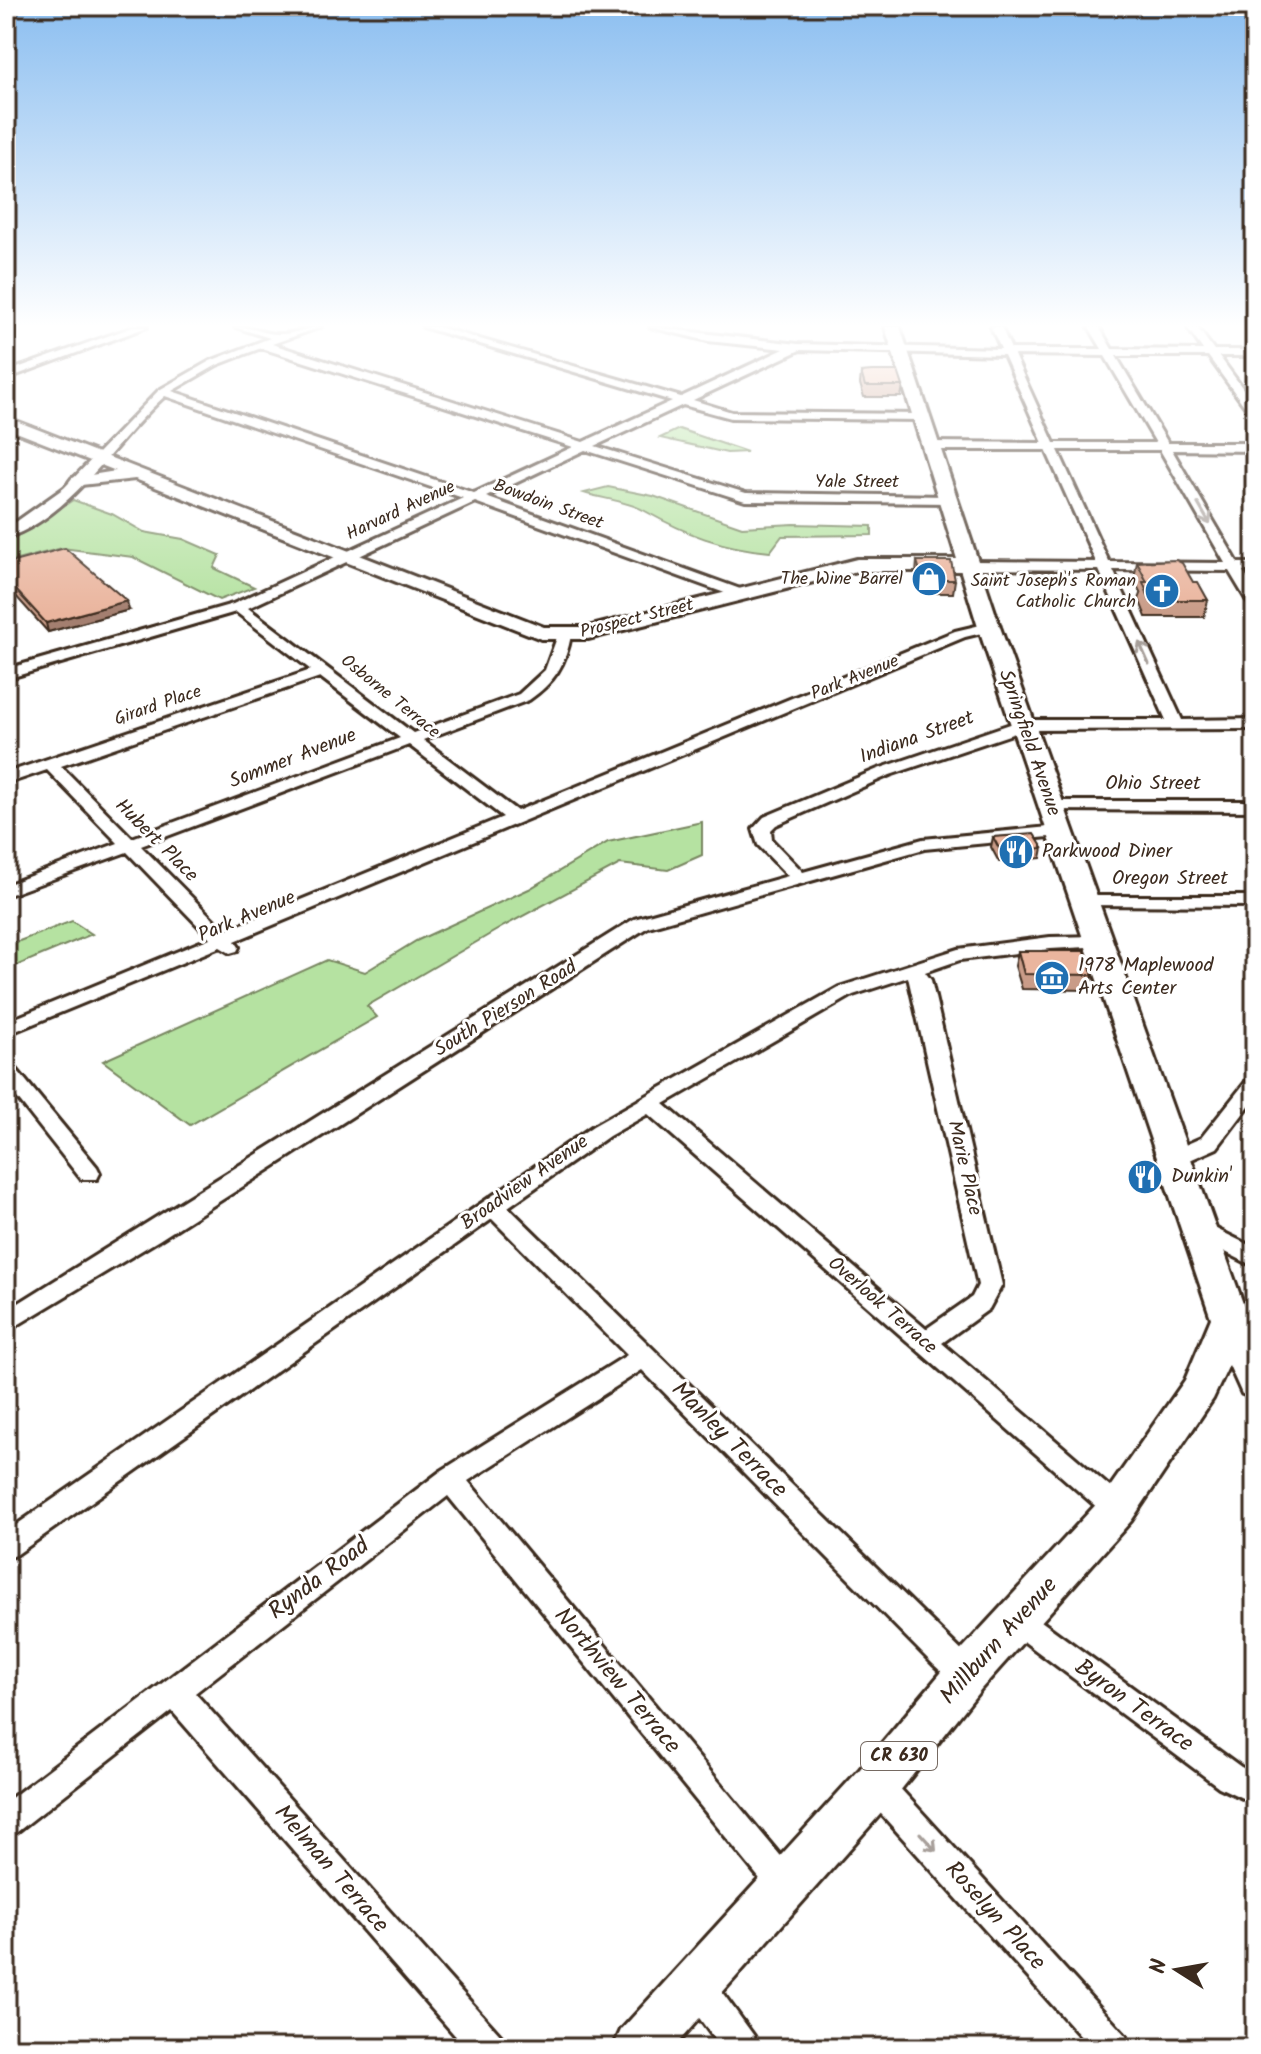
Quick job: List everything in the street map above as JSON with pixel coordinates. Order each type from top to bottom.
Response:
[{"type":"main road","name":"Springfield Avenue","points":[[923,423],[1022,725],[1229,1318],[1255,1383]]},
{"type":"main road","name":"Millburn Avenue","points":[[639,2048],[876,1785],[966,1675],[1117,1509],[1200,1388],[1229,1318]]},
{"type":"street","name":"Prospect Street","points":[[7,423],[528,629],[564,635],[588,633],[857,565],[1255,567]]},
{"type":"street","points":[[6,534],[48,509],[134,423]]},
{"type":"street","name":"Bowdoin Street","points":[[254,423],[473,497],[738,593]]},
{"type":"street","name":"Yale Street","points":[[510,423],[759,499],[947,500]]},
{"type":"street","name":"Harvard Avenue","points":[[6,674],[238,607],[632,423]]},
{"type":"street","points":[[1040,423],[1176,724]]},
{"type":"street","points":[[1150,423],[1255,603]]},
{"type":"street","points":[[930,446],[1255,447]]},
{"type":"street","points":[[78,482],[102,477],[141,477]]},
{"type":"street","name":"Osborne Terrace","points":[[238,607],[324,670],[508,822]]},
{"type":"street","name":"Park Avenue","points":[[6,1029],[486,841],[508,822],[960,634],[989,627]]},
{"type":"street","name":"Sommer Avenue","points":[[6,891],[524,697],[543,684],[556,668],[564,635]]},
{"type":"street","name":"Girard Place","points":[[6,779],[324,670]]},
{"type":"street","name":"Indiana Street","points":[[798,877],[764,841],[762,829],[770,821],[884,772],[1022,725],[1255,724]]},
{"type":"street","name":"Hubert Place","points":[[51,765],[227,943]]},
{"type":"street","name":"Ohio Street","points":[[1051,806],[1255,806]]},
{"type":"street","name":"South Pierson Road","points":[[6,1323],[641,923],[923,844],[1060,831]]},
{"type":"street","name":"Oregon Street","points":[[1085,901],[1255,901]]},
{"type":"street","name":"Broadview Avenue","points":[[6,1547],[492,1205],[648,1102],[846,991],[958,955],[1010,947],[1099,942]]},
{"type":"street","name":"Park Avenue","points":[[6,1042],[227,943]]},
{"type":"street","name":"Marie Place","points":[[911,968],[921,980],[990,1285],[981,1303],[925,1342]]},
{"type":"street","points":[[6,1070],[89,1173]]},
{"type":"street","points":[[1175,1158],[1209,1143],[1254,1088]]},
{"type":"street","name":"Overlook Terrace","points":[[648,1102],[1117,1509]]},
{"type":"street","name":"Manley Terrace","points":[[492,1205],[966,1675]]},
{"type":"street","points":[[1198,1228],[1255,1258]]},
{"type":"street","name":"Rynda Road","points":[[6,1821],[450,1479],[645,1356]]},
{"type":"street","name":"Northview Terrace","points":[[450,1479],[784,1884]]},
{"type":"street","name":"Byron Terrace","points":[[1016,1619],[1230,1777],[1255,1789]]},
{"type":"street","name":"Melman Terrace","points":[[173,1690],[489,2048]]},
{"type":"street","name":"Roselyn Place","points":[[876,1785],[1114,2048]]},
{"type":"street","points":[[696,1985],[742,2048]]},
{"type":"green space","points":[[679,429],[747,452],[727,453],[660,438]]},
{"type":"green space","points":[[608,487],[653,496],[742,527],[794,524],[872,526],[872,535],[782,536],[770,552],[736,547],[675,527],[631,505],[584,493]]},
{"type":"green space","points":[[73,500],[112,514],[144,532],[183,539],[220,555],[214,568],[254,587],[219,600],[133,557],[62,548],[6,563],[6,543]]},
{"type":"green space","points":[[702,822],[702,855],[668,870],[620,864],[504,926],[367,1006],[377,1017],[190,1125],[103,1061],[327,960],[365,972],[416,941],[529,889],[608,842]]},
{"type":"green space","points":[[72,921],[92,934],[6,970],[6,946]]},
{"type":"building","points":[[65,548],[127,601],[46,623],[6,579],[6,564]]},
{"type":"building","points":[[1176,560],[1182,563],[1193,582],[1198,582],[1208,600],[1150,600],[1143,582],[1147,582],[1137,562]]},
{"type":"building","points":[[917,561],[951,561],[955,580],[922,578]]},
{"type":"building","points":[[1034,834],[1043,848],[1001,852],[993,837]]},
{"type":"building","points":[[1018,951],[1085,951],[1093,975],[1024,974]]},
{"type":"place","name":"The Wine Barrel","points":[[929,579]]},
{"type":"place","name":"Saint Joseph's Roman Catholic Church","points":[[1162,591]]},
{"type":"place","name":"Parkwood Diner","points":[[1016,852]]},
{"type":"place","name":"1978 Maplewood Arts Center","points":[[1052,978]]},
{"type":"place","name":"Dunkin'","points":[[1145,1177]]}]
